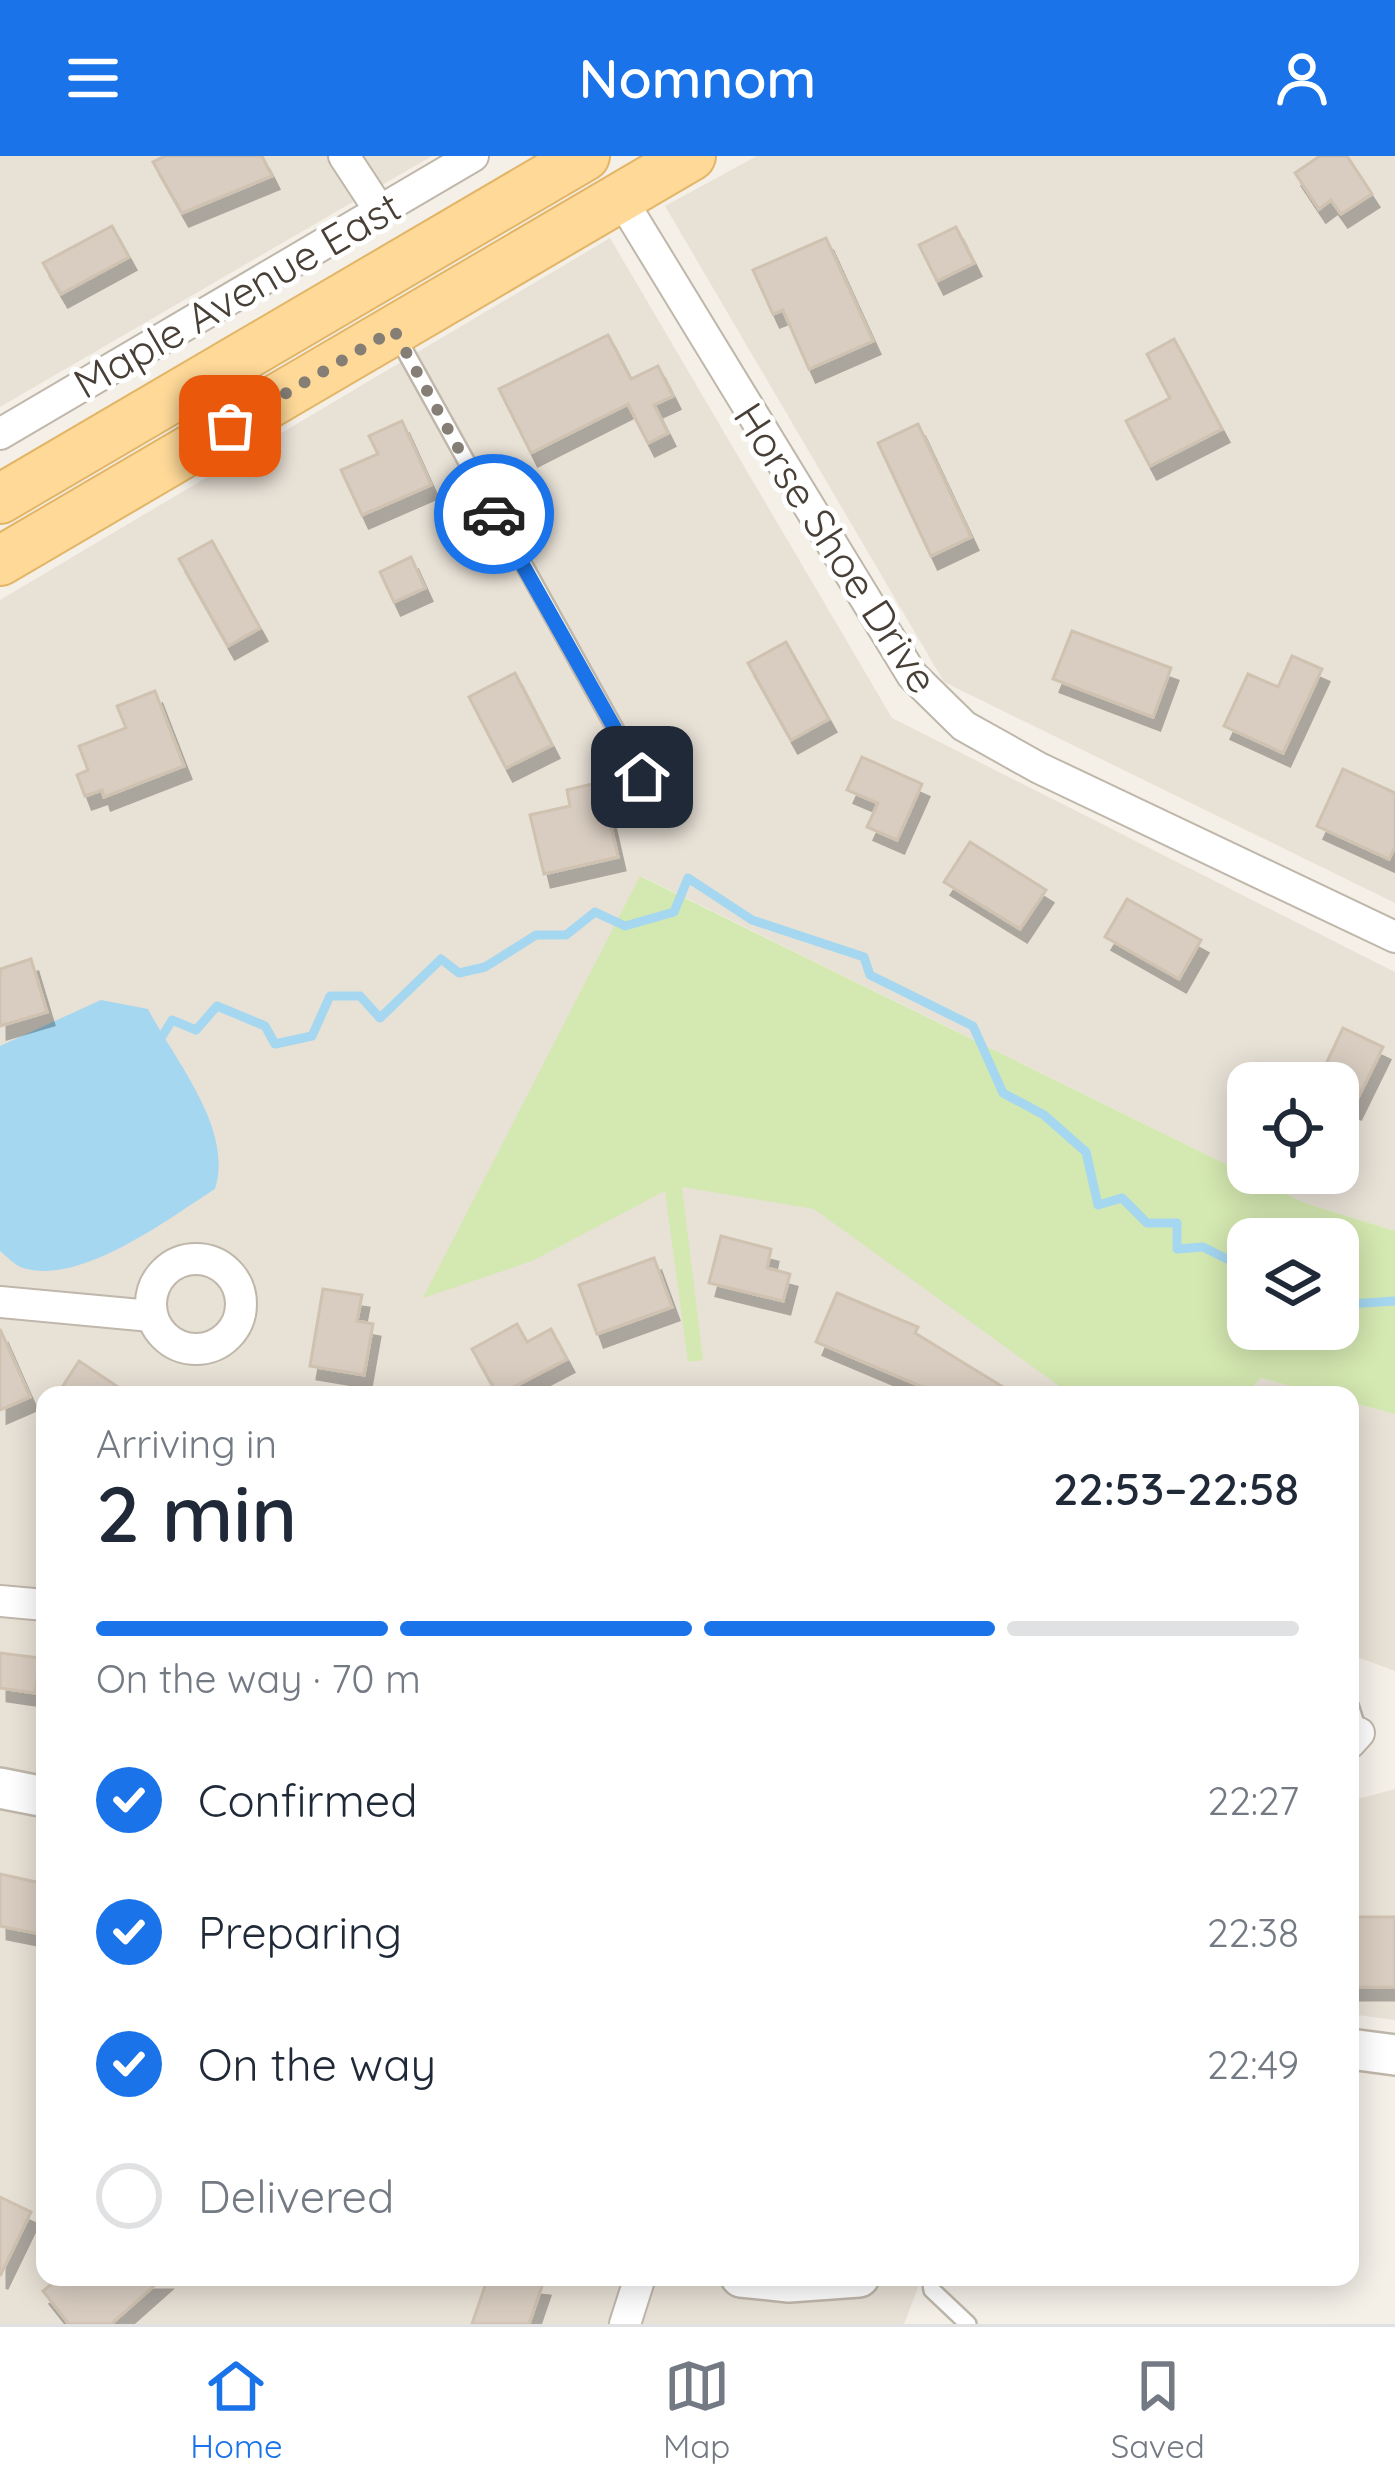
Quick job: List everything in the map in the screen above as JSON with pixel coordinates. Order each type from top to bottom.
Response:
[{"type":"main road","points":[[0,499],[586,156]]},
{"type":"main road","points":[[0,561],[691,156]]},
{"type":"street","points":[[344,156],[380,211]]},
{"type":"street","name":"Maple Avenue East","points":[[0,434],[473,156]]},
{"type":"street","name":"Horse Shoe Drive","points":[[620,197],[753,422],[912,675],[938,706],[1039,767],[1395,937]]},
{"type":"street","points":[[0,1302],[151,1316]]},
{"type":"street","points":[[0,1601],[36,1604]]},
{"type":"street","points":[[0,1788],[36,1795]]},
{"type":"street","points":[[1359,2050],[1395,2055]]},
{"type":"street","points":[[625,2324],[637,2286]]},
{"type":"lane","points":[[394,330],[642,777]]},
{"type":"lane","points":[[931,2286],[968,2324]]},
{"type":"shaded area","points":[[0,156],[432,156],[0,407]]},
{"type":"shaded area","points":[[757,156],[1395,156],[1395,903],[944,682],[665,206]]},
{"type":"shaded area","points":[[610,238],[892,718],[1395,972],[1395,1231],[1287,1194],[1359,1194],[1359,1062],[1227,1062],[1227,1165],[641,876],[1261,1378],[1291,1386],[36,1386],[36,2286],[919,2286],[904,2324],[0,2324],[0,600]]},
{"type":"shaded area","points":[[1359,1404],[1395,1414],[1395,1671],[1360,1658]]},
{"type":"shaded area","points":[[1395,1789],[1395,2020],[1359,2015],[1359,1799]]},
{"type":"green space","points":[[640,876],[1227,1165],[1227,1194],[1287,1194],[1353,1218],[1227,1218],[1227,1350],[1359,1350],[1359,1220],[1395,1231],[1395,1414],[1359,1404],[1359,1386],[1291,1386],[1261,1378],[1253,1386],[1060,1386],[814,1209],[682,1187],[703,1360],[688,1362],[665,1191],[532,1261],[423,1298]]},
{"type":"water","points":[[101,1000],[148,1009],[209,1119],[219,1166],[215,1189],[97,1259],[46,1271],[23,1268],[0,1251],[0,1046]]},
{"type":"building","points":[[165,156],[262,156],[272,176],[182,213],[153,162]]},
{"type":"building","points":[[1320,156],[1347,156],[1372,194],[1341,214],[1331,200],[1319,209],[1295,173]]},
{"type":"building","points":[[112,226],[129,257],[61,294],[43,263]]},
{"type":"building","points":[[956,227],[974,263],[937,281],[919,245]]},
{"type":"building","points":[[826,238],[873,341],[809,369],[783,310],[773,314],[753,270]]},
{"type":"building","points":[[608,335],[631,379],[658,366],[673,396],[654,405],[668,433],[648,443],[628,404],[531,453],[499,389]]},
{"type":"building","points":[[1174,339],[1222,429],[1150,466],[1126,421],[1170,398],[1147,354]]},
{"type":"building","points":[[402,421],[431,485],[362,515],[341,470],[378,454],[369,436]]},
{"type":"building","points":[[918,424],[971,537],[931,556],[878,443]]},
{"type":"building","points":[[212,541],[260,628],[228,646],[179,559]]},
{"type":"building","points":[[411,557],[425,588],[394,602],[380,572]]},
{"type":"building","points":[[1072,631],[1171,668],[1153,717],[1053,679]]},
{"type":"building","points":[[786,642],[829,719],[791,740],[748,663]]},
{"type":"building","points":[[1292,656],[1322,669],[1283,753],[1224,726],[1248,674],[1278,687]]},
{"type":"building","points":[[515,673],[552,745],[506,768],[469,697]]},
{"type":"building","points":[[155,691],[184,766],[104,797],[102,790],[85,796],[77,775],[88,770],[79,746],[126,728],[117,706]]},
{"type":"building","points":[[862,757],[922,784],[897,840],[867,827],[878,803],[847,790]]},
{"type":"building","points":[[1343,769],[1395,793],[1395,847],[1389,859],[1317,826]]},
{"type":"building","points":[[601,782],[618,857],[544,874],[530,815],[570,806],[567,790]]},
{"type":"building","points":[[970,842],[1046,890],[1020,929],[944,882]]},
{"type":"building","points":[[1127,899],[1201,940],[1179,979],[1105,937]]},
{"type":"building","points":[[31,959],[47,1012],[0,1026],[0,969]]},
{"type":"building","points":[[1343,1028],[1383,1047],[1359,1096],[1359,1062],[1327,1062]]},
{"type":"building","points":[[721,1236],[771,1249],[767,1268],[790,1274],[783,1301],[709,1283]]},
{"type":"building","points":[[654,1258],[672,1307],[597,1334],[579,1285]]},
{"type":"building","points":[[323,1289],[362,1295],[357,1321],[373,1324],[364,1375],[310,1366]]},
{"type":"building","points":[[837,1293],[918,1327],[915,1333],[1001,1386],[921,1386],[816,1342]]},
{"type":"building","points":[[517,1324],[527,1342],[551,1329],[567,1359],[515,1386],[493,1386],[472,1349]]},
{"type":"building","points":[[0,1329],[30,1397],[0,1410]]},
{"type":"building","points":[[79,1361],[116,1386],[63,1386]]},
{"type":"building","points":[[0,1653],[36,1658],[35,1693],[0,1688]]},
{"type":"building","points":[[0,1874],[36,1882],[36,1933],[0,1926]]},
{"type":"building","points":[[1359,1917],[1395,1917],[1395,1987],[1359,1987]]},
{"type":"building","points":[[0,2197],[31,2212],[0,2276]]},
{"type":"building","points":[[49,2286],[154,2286],[111,2324],[69,2324],[43,2291]]},
{"type":"building","points":[[485,2286],[542,2286],[529,2324],[472,2324]]},
{"type":"waterway","points":[[153,1041],[160,1040],[172,1020],[196,1030],[217,1006],[265,1026],[275,1044],[312,1036],[330,996],[360,996],[380,1018],[441,959],[459,973],[485,967],[536,935],[566,935],[595,912],[625,926],[674,912],[688,878],[752,920],[864,957],[870,975],[973,1026],[1003,1093],[1044,1115],[1086,1152],[1098,1205],[1122,1198],[1147,1223],[1177,1223],[1177,1249],[1203,1247],[1227,1259]]},
{"type":"waterway","points":[[1359,1303],[1395,1301]]},
{"type":"way so far","points":[[230,426],[394,330],[494,514]]},
{"type":"route","points":[[494,514],[642,777]]}]
